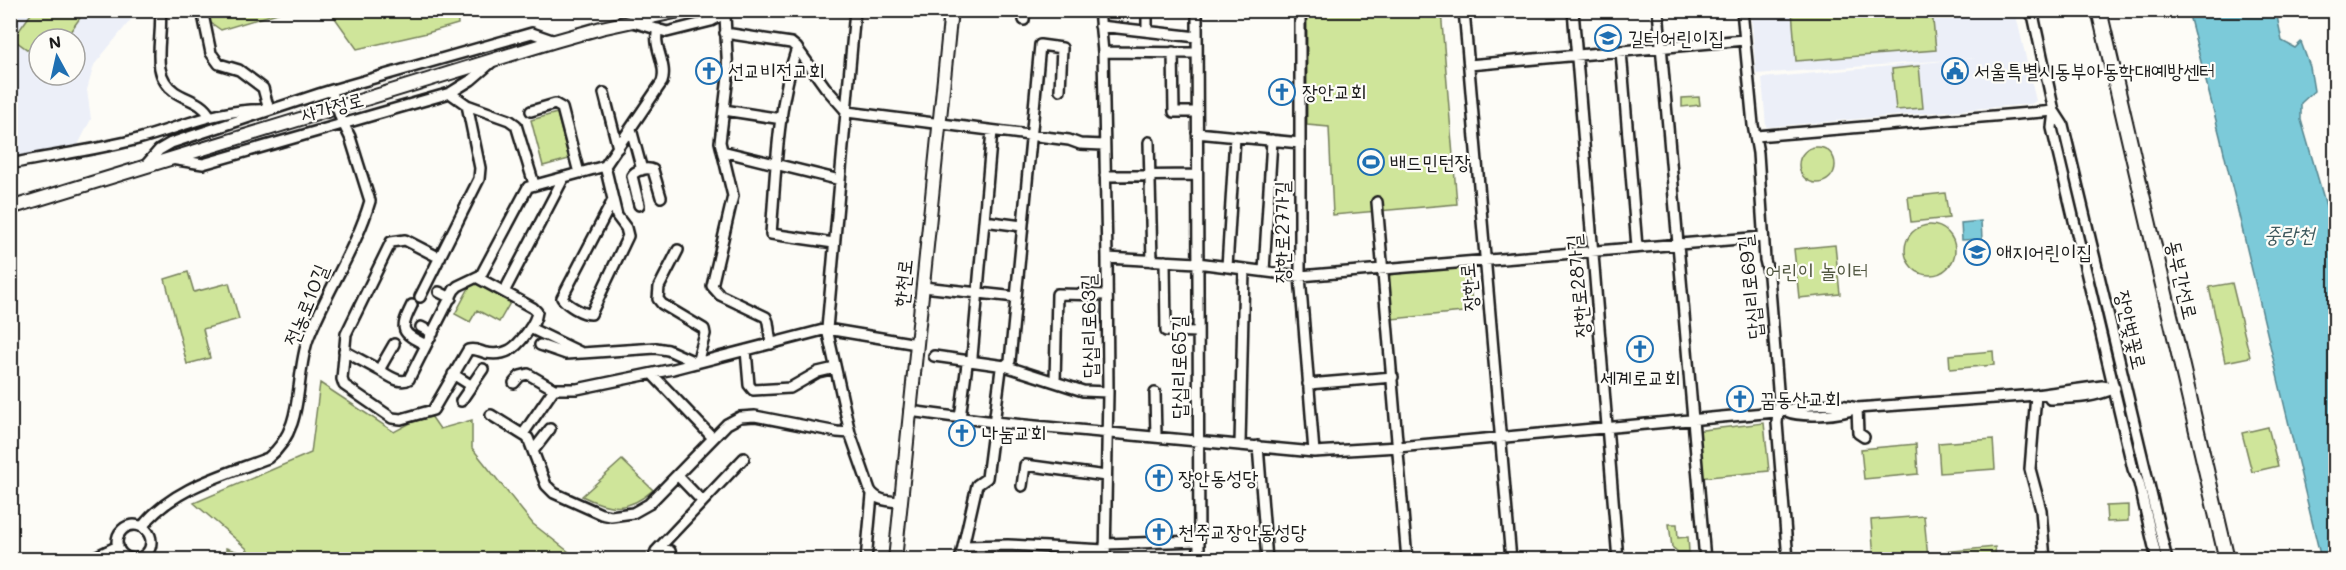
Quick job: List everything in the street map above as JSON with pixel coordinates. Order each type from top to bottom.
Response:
[{"type":"highway","name":"동부간선로","points":[[2099,10],[2227,560]]},
{"type":"main road","name":"사가정로","points":[[10,208],[555,41],[684,10]]},
{"type":"main road","name":"한천로","points":[[895,560],[951,10]]},
{"type":"street","points":[[160,10],[159,65],[162,77],[168,87],[200,105],[209,116]]},
{"type":"street","points":[[202,10],[211,53],[219,64],[239,70],[263,88],[269,110]]},
{"type":"street","points":[[855,10],[827,329],[850,433],[872,495],[866,560]]},
{"type":"street","name":"답십리로63길","points":[[1100,10],[1103,52],[1107,258],[1108,392],[1105,551]]},
{"type":"street","points":[[1147,10],[1147,31]]},
{"type":"street","name":"답십리로65길","points":[[1199,560],[1197,12],[1208,10]]},
{"type":"street","name":"장한로27가길","points":[[1300,10],[1300,276],[1314,452]]},
{"type":"street","name":"장한로","points":[[1464,10],[1511,560]]},
{"type":"street","name":"장한로28가길","points":[[1573,10],[1618,560]]},
{"type":"street","points":[[1658,10],[1680,244],[1692,420],[1705,560]]},
{"type":"street","name":"답십리로69길","points":[[1742,10],[1756,136],[1762,237],[1769,276],[1779,402],[1782,412],[1777,423],[1788,560]]},
{"type":"street","name":"장안벚꽃로","points":[[2032,12],[2054,111],[2052,128],[2157,560]]},
{"type":"street","points":[[631,21],[667,32],[727,13],[725,33],[728,76],[720,137],[733,196],[712,286],[720,295],[767,318],[771,344]]},
{"type":"street","points":[[1100,27],[1197,37]]},
{"type":"street","points":[[344,351],[400,382],[409,379],[458,286],[478,278],[524,192],[534,184],[605,166],[618,148],[664,76],[655,36],[658,29]]},
{"type":"street","points":[[143,167],[159,150],[171,143],[269,110],[532,33],[555,41]]},
{"type":"street","points":[[725,33],[791,43],[847,112],[1104,146]]},
{"type":"street","points":[[1469,65],[1744,40]]},
{"type":"street","points":[[960,560],[977,485],[987,478],[1002,369],[1010,361],[1040,45],[1062,48],[1060,90]]},
{"type":"street","points":[[797,48],[787,76],[776,164],[771,234],[834,243]]},
{"type":"street","points":[[1621,51],[1637,247]]},
{"type":"street","points":[[1103,52],[1197,53]]},
{"type":"street","points":[[1173,52],[1174,112],[1197,112]]},
{"type":"street","name":"사가정로","points":[[169,159],[203,164],[342,122],[450,93],[471,80],[495,59]]},
{"type":"street","name":"전농로10길","points":[[142,527],[159,508],[185,491],[268,458],[276,452],[292,424],[297,411],[302,366],[309,338],[370,201],[350,137],[342,122],[333,93]]},
{"type":"street","points":[[450,93],[467,105],[509,120],[516,125],[534,184]]},
{"type":"street","points":[[604,93],[618,148]]},
{"type":"street","points":[[531,111],[555,104],[562,108],[579,173]]},
{"type":"street","points":[[420,297],[479,179],[480,168],[467,105]]},
{"type":"street","points":[[10,164],[136,140],[209,116],[243,110],[269,110]]},
{"type":"street","points":[[724,110],[782,119]]},
{"type":"street","points":[[1756,136],[2054,111]]},
{"type":"street","name":"장안벚꽃로","points":[[2054,111],[2063,125],[2167,560]]},
{"type":"street","points":[[631,129],[642,170]]},
{"type":"street","points":[[960,418],[967,364],[972,357],[992,130]]},
{"type":"street","points":[[1197,133],[1300,143]]},
{"type":"street","points":[[1227,267],[1235,136]]},
{"type":"street","points":[[1264,271],[1272,140]]},
{"type":"street","points":[[1149,142],[1152,261]]},
{"type":"street","points":[[722,151],[840,180]]},
{"type":"street","points":[[605,166],[617,216],[626,228],[628,236],[591,314],[586,314],[562,298],[613,200]]},
{"type":"street","points":[[639,206],[632,177],[635,172],[649,168],[653,170],[661,197]]},
{"type":"street","points":[[1105,176],[1197,175]]},
{"type":"street","points":[[504,292],[564,177]]},
{"type":"street","points":[[1377,202],[1382,270],[1388,309],[1407,560]]},
{"type":"street","points":[[984,221],[1022,226]]},
{"type":"street","points":[[1107,258],[1197,263],[1300,276],[1762,237]]},
{"type":"street","points":[[440,258],[405,240],[391,242],[346,334],[342,380],[344,385],[396,420],[433,410],[468,350],[492,353],[509,352],[517,346],[537,316],[536,310],[478,278]]},
{"type":"street","points":[[678,250],[659,287],[658,299],[662,304],[704,329],[705,334],[697,363]]},
{"type":"street","points":[[1165,261],[1166,331],[1197,332]]},
{"type":"street","points":[[1240,444],[1244,269]]},
{"type":"street","points":[[923,287],[1016,297]]},
{"type":"street","points":[[439,292],[451,298]]},
{"type":"street","points":[[1055,382],[1057,294],[1107,295]]},
{"type":"street","points":[[412,305],[404,322],[404,332],[407,336],[426,345]]},
{"type":"street","points":[[421,327],[433,333]]},
{"type":"street","points":[[530,328],[582,353]]},
{"type":"street","points":[[514,383],[520,376],[528,374],[554,389],[577,389],[674,369],[827,329],[917,344]]},
{"type":"street","points":[[379,370],[394,344]]},
{"type":"street","points":[[540,345],[570,355],[656,348],[668,350],[697,363]]},
{"type":"street","points":[[746,350],[750,388],[753,390],[790,388],[818,372],[835,368]]},
{"type":"street","points":[[934,356],[1005,366],[1083,391],[1108,392]]},
{"type":"street","points":[[407,357],[417,362]]},
{"type":"street","points":[[461,401],[483,369]]},
{"type":"street","points":[[453,374],[472,386]]},
{"type":"street","points":[[651,374],[713,438]]},
{"type":"street","points":[[1308,384],[1393,377]]},
{"type":"street","points":[[909,411],[994,422],[1197,439],[1314,452],[1398,447],[1782,412],[1795,415],[1835,414],[1857,408],[2036,395],[2102,386],[2114,388],[2126,386]]},
{"type":"street","points":[[2036,395],[2066,400],[2104,394],[2114,388]]},
{"type":"street","points":[[523,434],[554,389]]},
{"type":"street","points":[[1155,393],[1156,436]]},
{"type":"street","points":[[2036,395],[2030,469],[2041,510],[2045,560]]},
{"type":"street","points":[[1857,408],[1858,433],[1864,437]]},
{"type":"street","points":[[491,415],[523,434],[531,442],[537,467],[549,490],[601,514],[611,516],[640,510],[727,424],[740,417],[755,416],[850,433]]},
{"type":"street","points":[[533,451],[550,429]]},
{"type":"street","points":[[1258,446],[1267,560]]},
{"type":"street","points":[[654,555],[744,458]]},
{"type":"street","points":[[1022,486],[1025,465],[1106,476]]},
{"type":"street","points":[[676,475],[702,501]]},
{"type":"street","points":[[872,495],[882,500],[900,502]]},
{"type":"street","points":[[133,525],[142,527],[151,538],[150,548],[141,559],[127,558],[118,546],[118,537],[124,529],[133,525]]},
{"type":"street","points":[[963,546],[1008,545],[1105,551],[1199,541]]},
{"type":"street","points":[[88,560],[118,546]]},
{"type":"street","points":[[150,548],[156,558]]},
{"type":"street","points":[[654,555],[662,548],[668,549],[672,554],[672,560]]},
{"type":"shaded area","points":[[10,11],[138,11],[94,65],[87,90],[91,119],[78,145],[11,159]]},
{"type":"shaded area","points":[[1751,11],[2015,11],[2036,101],[2031,104],[1766,127],[1762,78],[1976,58],[1756,74]]},
{"type":"green space","points":[[33,10],[85,11],[74,27],[27,27],[27,49],[13,39]]},
{"type":"green space","points":[[194,11],[284,11],[221,30]]},
{"type":"green space","points":[[330,11],[457,11],[458,24],[357,49]]},
{"type":"green space","points":[[1307,11],[1441,11],[1457,204],[1333,215],[1329,127],[1307,125]]},
{"type":"green space","points":[[1792,11],[1932,11],[1936,50],[1796,61]]},
{"type":"green space","points":[[1919,66],[1923,108],[1896,110],[1892,69]]},
{"type":"green space","points":[[1699,97],[1700,105],[1682,107],[1682,98]]},
{"type":"green space","points":[[557,113],[569,159],[543,166],[531,120]]},
{"type":"green space","points":[[1817,147],[1830,152],[1835,165],[1830,178],[1817,183],[1804,178],[1799,165],[1804,152]]},
{"type":"green space","points":[[1945,193],[1949,218],[1911,222],[1908,197]]},
{"type":"green space","points":[[1925,225],[1935,225],[1948,232],[1955,245],[1955,255],[1948,268],[1935,275],[1925,275],[1916,271],[1909,264],[1905,255],[1905,245],[1909,236],[1916,229]]},
{"type":"green space","name":"어린이 놀이터","points":[[1835,245],[1840,294],[1799,298],[1794,249]]},
{"type":"green space","points":[[1463,265],[1468,269],[1473,311],[1392,319],[1388,278],[1392,272]]},
{"type":"green space","points":[[188,272],[194,292],[229,283],[239,319],[203,329],[210,358],[187,364],[165,279]]},
{"type":"green space","points":[[478,283],[511,301],[499,322],[477,310],[470,322],[455,314],[470,286]]},
{"type":"green space","points":[[2232,283],[2250,357],[2225,362],[2209,287]]},
{"type":"green space","points":[[1993,351],[1994,365],[1950,369],[1949,355]]},
{"type":"green space","points":[[320,383],[394,432],[429,413],[440,429],[472,420],[472,448],[533,524],[578,559],[253,559],[246,548],[194,503],[311,453]]},
{"type":"green space","points":[[1764,423],[1769,471],[1699,478],[1694,431]]},
{"type":"green space","points":[[2268,427],[2278,466],[2252,472],[2242,433]]},
{"type":"green space","points":[[1993,439],[1995,469],[1940,473],[1938,443]]},
{"type":"green space","points":[[1916,444],[1918,474],[1864,479],[1861,449]]},
{"type":"green space","points":[[622,460],[653,490],[635,502],[619,506],[601,504],[582,496]]},
{"type":"green space","points":[[2128,505],[2128,521],[2107,522],[2106,506]]},
{"type":"green space","points":[[1924,516],[1928,559],[1874,559],[1871,520]]},
{"type":"green space","points":[[1669,524],[1677,524],[1678,538],[1688,537],[1689,552],[1678,552],[1672,547]]},
{"type":"green space","points":[[1995,547],[1996,559],[1944,559],[1943,552]]},
{"type":"green space","points":[[226,548],[245,554],[244,559],[226,559]]},
{"type":"water","name":"중랑천","points":[[2188,11],[2276,11],[2282,41],[2295,48],[2301,42],[2310,67],[2314,91],[2301,103],[2301,120],[2331,223],[2335,248],[2335,559],[2321,559]]},
{"type":"water","points":[[1981,221],[1982,239],[1962,240],[1961,223]]},
{"type":"place","name":"길터어린이집","points":[[1608,38]]},
{"type":"place","name":"선교비전교회","points":[[709,71]]},
{"type":"place","name":"서울특별시동부아동학대예방센터","points":[[1955,71]]},
{"type":"place","name":"장안교회","points":[[1282,92]]},
{"type":"place","name":"배드민턴장","points":[[1371,162]]},
{"type":"place","name":"애지어린이집","points":[[1977,252]]},
{"type":"place","name":"세계로교회","points":[[1640,349]]},
{"type":"place","name":"꿈동산교회","points":[[1740,399]]},
{"type":"place","name":"나눔교회","points":[[962,433]]},
{"type":"place","name":"장안동성당","points":[[1159,478]]},
{"type":"place","name":"천주교장안동성당","points":[[1159,532]]}]
